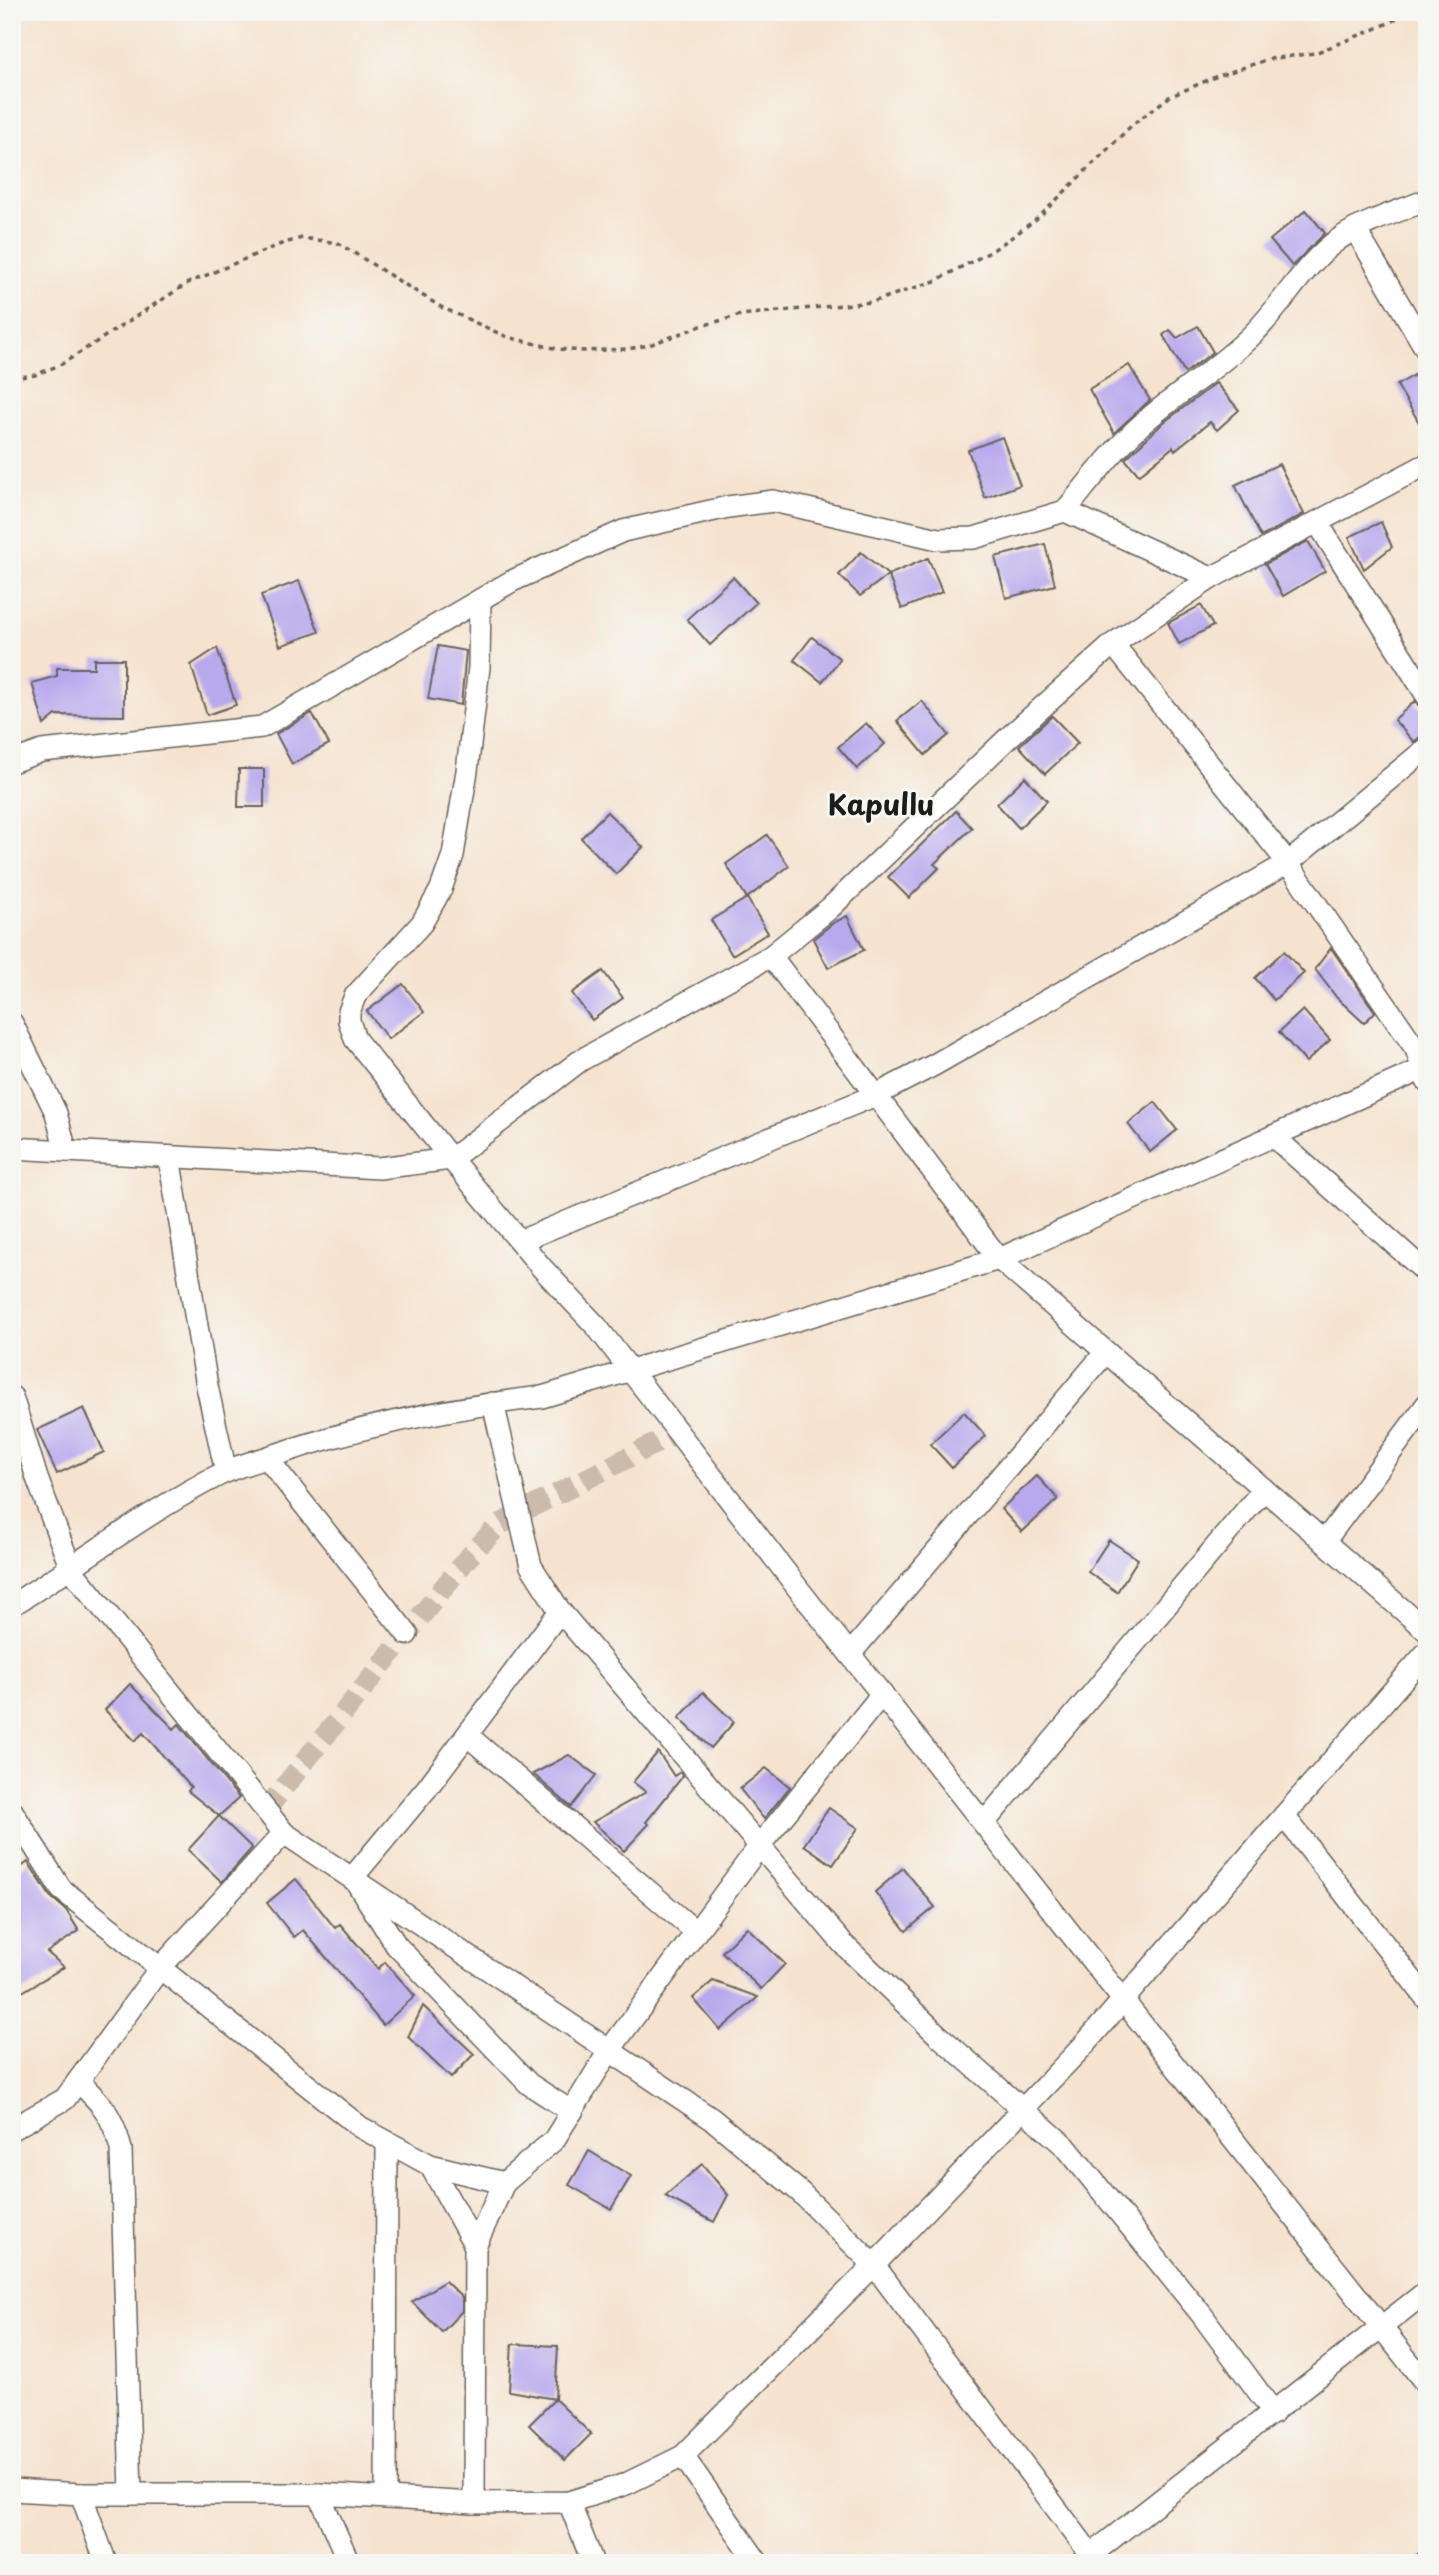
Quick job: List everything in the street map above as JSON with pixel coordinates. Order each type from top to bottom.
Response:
[{"type":"street","points":[[12,762],[42,751],[262,727],[512,581],[623,531],[728,507],[773,501],[939,539],[974,538],[1065,511],[1108,457],[1144,423],[1244,343],[1269,317],[1320,254],[1355,229],[1427,200]]},
{"type":"street","points":[[1355,229],[1427,351]]},
{"type":"street","points":[[12,1148],[379,1168],[451,1159],[581,1060],[771,956],[830,908],[1009,737],[1113,644],[1211,578],[1427,464]]},
{"type":"street","points":[[1065,511],[1211,578]]},
{"type":"street","points":[[1317,522],[1427,696]]},
{"type":"street","points":[[480,600],[479,667],[469,758],[457,837],[448,872],[422,923],[351,1003],[351,1031],[355,1039],[451,1159],[580,1311],[597,1327],[850,1654],[1427,2385]]},
{"type":"street","points":[[12,1605],[71,1569],[142,1518],[226,1472],[323,1439],[493,1403],[542,1397],[999,1259],[1273,1136],[1425,1072],[1416,1049],[1288,863],[1113,644]]},
{"type":"street","points":[[520,1241],[876,1095],[934,1065],[1288,863],[1427,748]]},
{"type":"street","points":[[771,956],[999,1259],[1427,1631]]},
{"type":"street","points":[[12,1023],[56,1113],[66,1151]]},
{"type":"street","points":[[1273,1136],[1427,1273]]},
{"type":"street","points":[[169,1157],[207,1386],[226,1472]]},
{"type":"street","points":[[850,1654],[1106,1352]]},
{"type":"street","points":[[12,1397],[37,1479],[71,1569],[284,1833],[712,2119],[800,2192],[874,2266],[1090,2560],[1427,2291]]},
{"type":"street","points":[[493,1403],[531,1566],[560,1611],[843,1944],[938,2035],[1066,2147],[1202,2315],[1274,2413]]},
{"type":"street","points":[[1324,1542],[1427,1404]]},
{"type":"street","points":[[267,1458],[407,1634]]},
{"type":"street","points":[[984,1823],[1264,1489]]},
{"type":"street","points":[[353,1877],[427,1788],[560,1611]]},
{"type":"street","points":[[12,2490],[81,2494],[319,2494],[474,2503],[569,2502],[626,2484],[683,2456],[874,2266],[1023,2110],[1124,2000],[1427,1652]]},
{"type":"street","points":[[474,2503],[475,2246],[504,2183],[554,2140],[609,2051],[696,1932],[760,1845],[882,1694]]},
{"type":"street","points":[[467,1735],[696,1932]]},
{"type":"street","points":[[12,1811],[61,1889],[360,2127],[430,2165],[504,2183]]},
{"type":"street","points":[[1284,1816],[1427,1999]]},
{"type":"street","points":[[12,2129],[65,2099],[160,1968],[284,1833]]},
{"type":"street","points":[[353,1877],[396,1945],[529,2084],[572,2112]]},
{"type":"street","points":[[78,2081],[104,2106],[121,2149],[131,2494]]},
{"type":"street","points":[[386,2498],[387,2142]]},
{"type":"street","points":[[430,2165],[475,2246]]},
{"type":"street","points":[[683,2456],[758,2563]]},
{"type":"street","points":[[81,2494],[106,2563]]},
{"type":"street","points":[[319,2494],[349,2563]]},
{"type":"street","points":[[569,2502],[593,2563]]},
{"type":"path","points":[[12,378],[35,375],[62,364],[188,283],[278,244],[302,239],[338,243],[441,307],[507,337],[558,349],[628,349],[649,345],[741,315],[872,302],[934,281],[973,262],[1015,235],[1039,217],[1132,125],[1169,97],[1215,77],[1269,60],[1315,53],[1410,12]]},
{"type":"building","points":[[1306,210],[1325,233],[1292,266],[1270,240]]},
{"type":"building","points":[[1198,326],[1213,352],[1185,373],[1163,335],[1170,330],[1177,338]]},
{"type":"building","points":[[1129,365],[1150,400],[1114,433],[1089,389]]},
{"type":"building","points":[[1427,368],[1427,436],[1397,385]]},
{"type":"building","points":[[1216,383],[1239,410],[1217,430],[1210,422],[1139,475],[1125,459],[1163,423]]},
{"type":"building","points":[[1002,437],[1020,485],[985,498],[968,450]]},
{"type":"building","points":[[1279,464],[1304,514],[1261,537],[1235,485]]},
{"type":"building","points":[[1381,522],[1392,547],[1364,569],[1349,537]]},
{"type":"building","points":[[1308,541],[1325,571],[1283,596],[1265,564]]},
{"type":"building","points":[[1045,544],[1055,585],[1006,598],[995,557]]},
{"type":"building","points":[[861,552],[888,575],[860,596],[839,575]]},
{"type":"building","points":[[928,558],[942,592],[902,609],[888,575]]},
{"type":"building","points":[[733,577],[756,603],[710,645],[687,619]]},
{"type":"building","points":[[299,581],[319,632],[280,646],[261,595]]},
{"type":"building","points":[[1201,605],[1213,626],[1179,644],[1168,623]]},
{"type":"building","points":[[812,637],[840,659],[822,682],[794,660]]},
{"type":"building","points":[[438,646],[466,651],[461,705],[428,699]]},
{"type":"building","points":[[217,648],[236,705],[207,715],[191,665]]},
{"type":"building","points":[[94,659],[124,659],[124,716],[56,715],[44,725],[32,683],[57,676],[57,668],[94,668]]},
{"type":"building","points":[[922,701],[949,735],[925,755],[897,721]]},
{"type":"building","points":[[1415,701],[1420,707],[1427,709],[1427,731],[1414,742],[1394,720]]},
{"type":"building","points":[[312,713],[329,744],[292,764],[276,734]]},
{"type":"building","points":[[1052,716],[1078,743],[1045,774],[1019,746]]},
{"type":"building","points":[[866,723],[885,744],[857,769],[838,747]]},
{"type":"building","points":[[239,769],[264,769],[264,807],[238,807]]},
{"type":"building","points":[[1025,777],[1047,801],[1019,828],[997,804]]},
{"type":"building","points":[[956,811],[972,828],[934,864],[939,868],[909,898],[888,877]]},
{"type":"building","points":[[607,812],[643,847],[616,874],[581,838]]},
{"type":"building","points":[[767,835],[789,866],[747,898],[726,864]]},
{"type":"building","points":[[747,898],[768,933],[732,955],[711,920]]},
{"type":"building","points":[[847,916],[864,950],[828,968],[813,939]]},
{"type":"building","points":[[1331,948],[1375,1012],[1364,1023],[1337,998],[1315,969]]},
{"type":"building","points":[[1284,951],[1304,973],[1274,1000],[1255,978]]},
{"type":"building","points":[[603,971],[623,998],[592,1020],[572,993]]},
{"type":"building","points":[[403,984],[424,1012],[388,1039],[367,1011]]},
{"type":"building","points":[[1303,1010],[1330,1040],[1306,1062],[1279,1032]]},
{"type":"building","points":[[1155,1102],[1177,1130],[1150,1152],[1128,1124]]},
{"type":"building","points":[[84,1408],[104,1452],[57,1474],[37,1430]]},
{"type":"building","points":[[964,1412],[986,1436],[952,1468],[930,1444]]},
{"type":"building","points":[[1037,1476],[1058,1499],[1022,1532],[1001,1509]]},
{"type":"building","points":[[1109,1540],[1138,1559],[1117,1592],[1088,1572]]},
{"type":"building","points":[[130,1684],[174,1729],[179,1724],[239,1798],[219,1816],[188,1791],[191,1787],[143,1733],[135,1741],[105,1710]]},
{"type":"building","points":[[703,1692],[734,1722],[711,1748],[679,1718]]},
{"type":"building","points":[[658,1752],[674,1776],[680,1772],[683,1776],[646,1822],[649,1824],[624,1851],[593,1822],[646,1792],[633,1782]]},
{"type":"building","points":[[569,1755],[596,1775],[571,1807],[533,1774]]},
{"type":"building","points":[[766,1768],[790,1787],[764,1819],[740,1789]]},
{"type":"building","points":[[829,1808],[858,1828],[833,1865],[804,1845]]},
{"type":"building","points":[[219,1816],[252,1848],[222,1882],[188,1850]]},
{"type":"building","points":[[28,1862],[50,1896],[66,1910],[79,1931],[47,1952],[64,1967],[12,1998],[12,1874]]},
{"type":"building","points":[[903,1868],[935,1907],[906,1931],[875,1892]]},
{"type":"building","points":[[296,1879],[335,1928],[340,1924],[378,1969],[385,1962],[415,1996],[383,2025],[303,1930],[294,1937],[267,1903]]},
{"type":"building","points":[[747,1927],[785,1964],[761,1989],[722,1952]]},
{"type":"building","points":[[713,1981],[758,1997],[720,2030],[693,1998]]},
{"type":"building","points":[[423,2006],[474,2054],[451,2078],[408,2037]]},
{"type":"building","points":[[589,2151],[631,2176],[611,2209],[569,2185]]},
{"type":"building","points":[[702,2164],[728,2195],[714,2222],[665,2196]]},
{"type":"building","points":[[445,2281],[462,2298],[462,2311],[442,2332],[412,2302]]},
{"type":"building","points":[[512,2344],[558,2346],[555,2399],[509,2391]]},
{"type":"building","points":[[555,2399],[591,2434],[565,2460],[529,2425]]},
{"type":"tunnel","points":[[265,1811],[465,1561],[498,1526],[678,1432]]},
{"type":"district","name":"Kapullu","points":[[881,805]]}]
